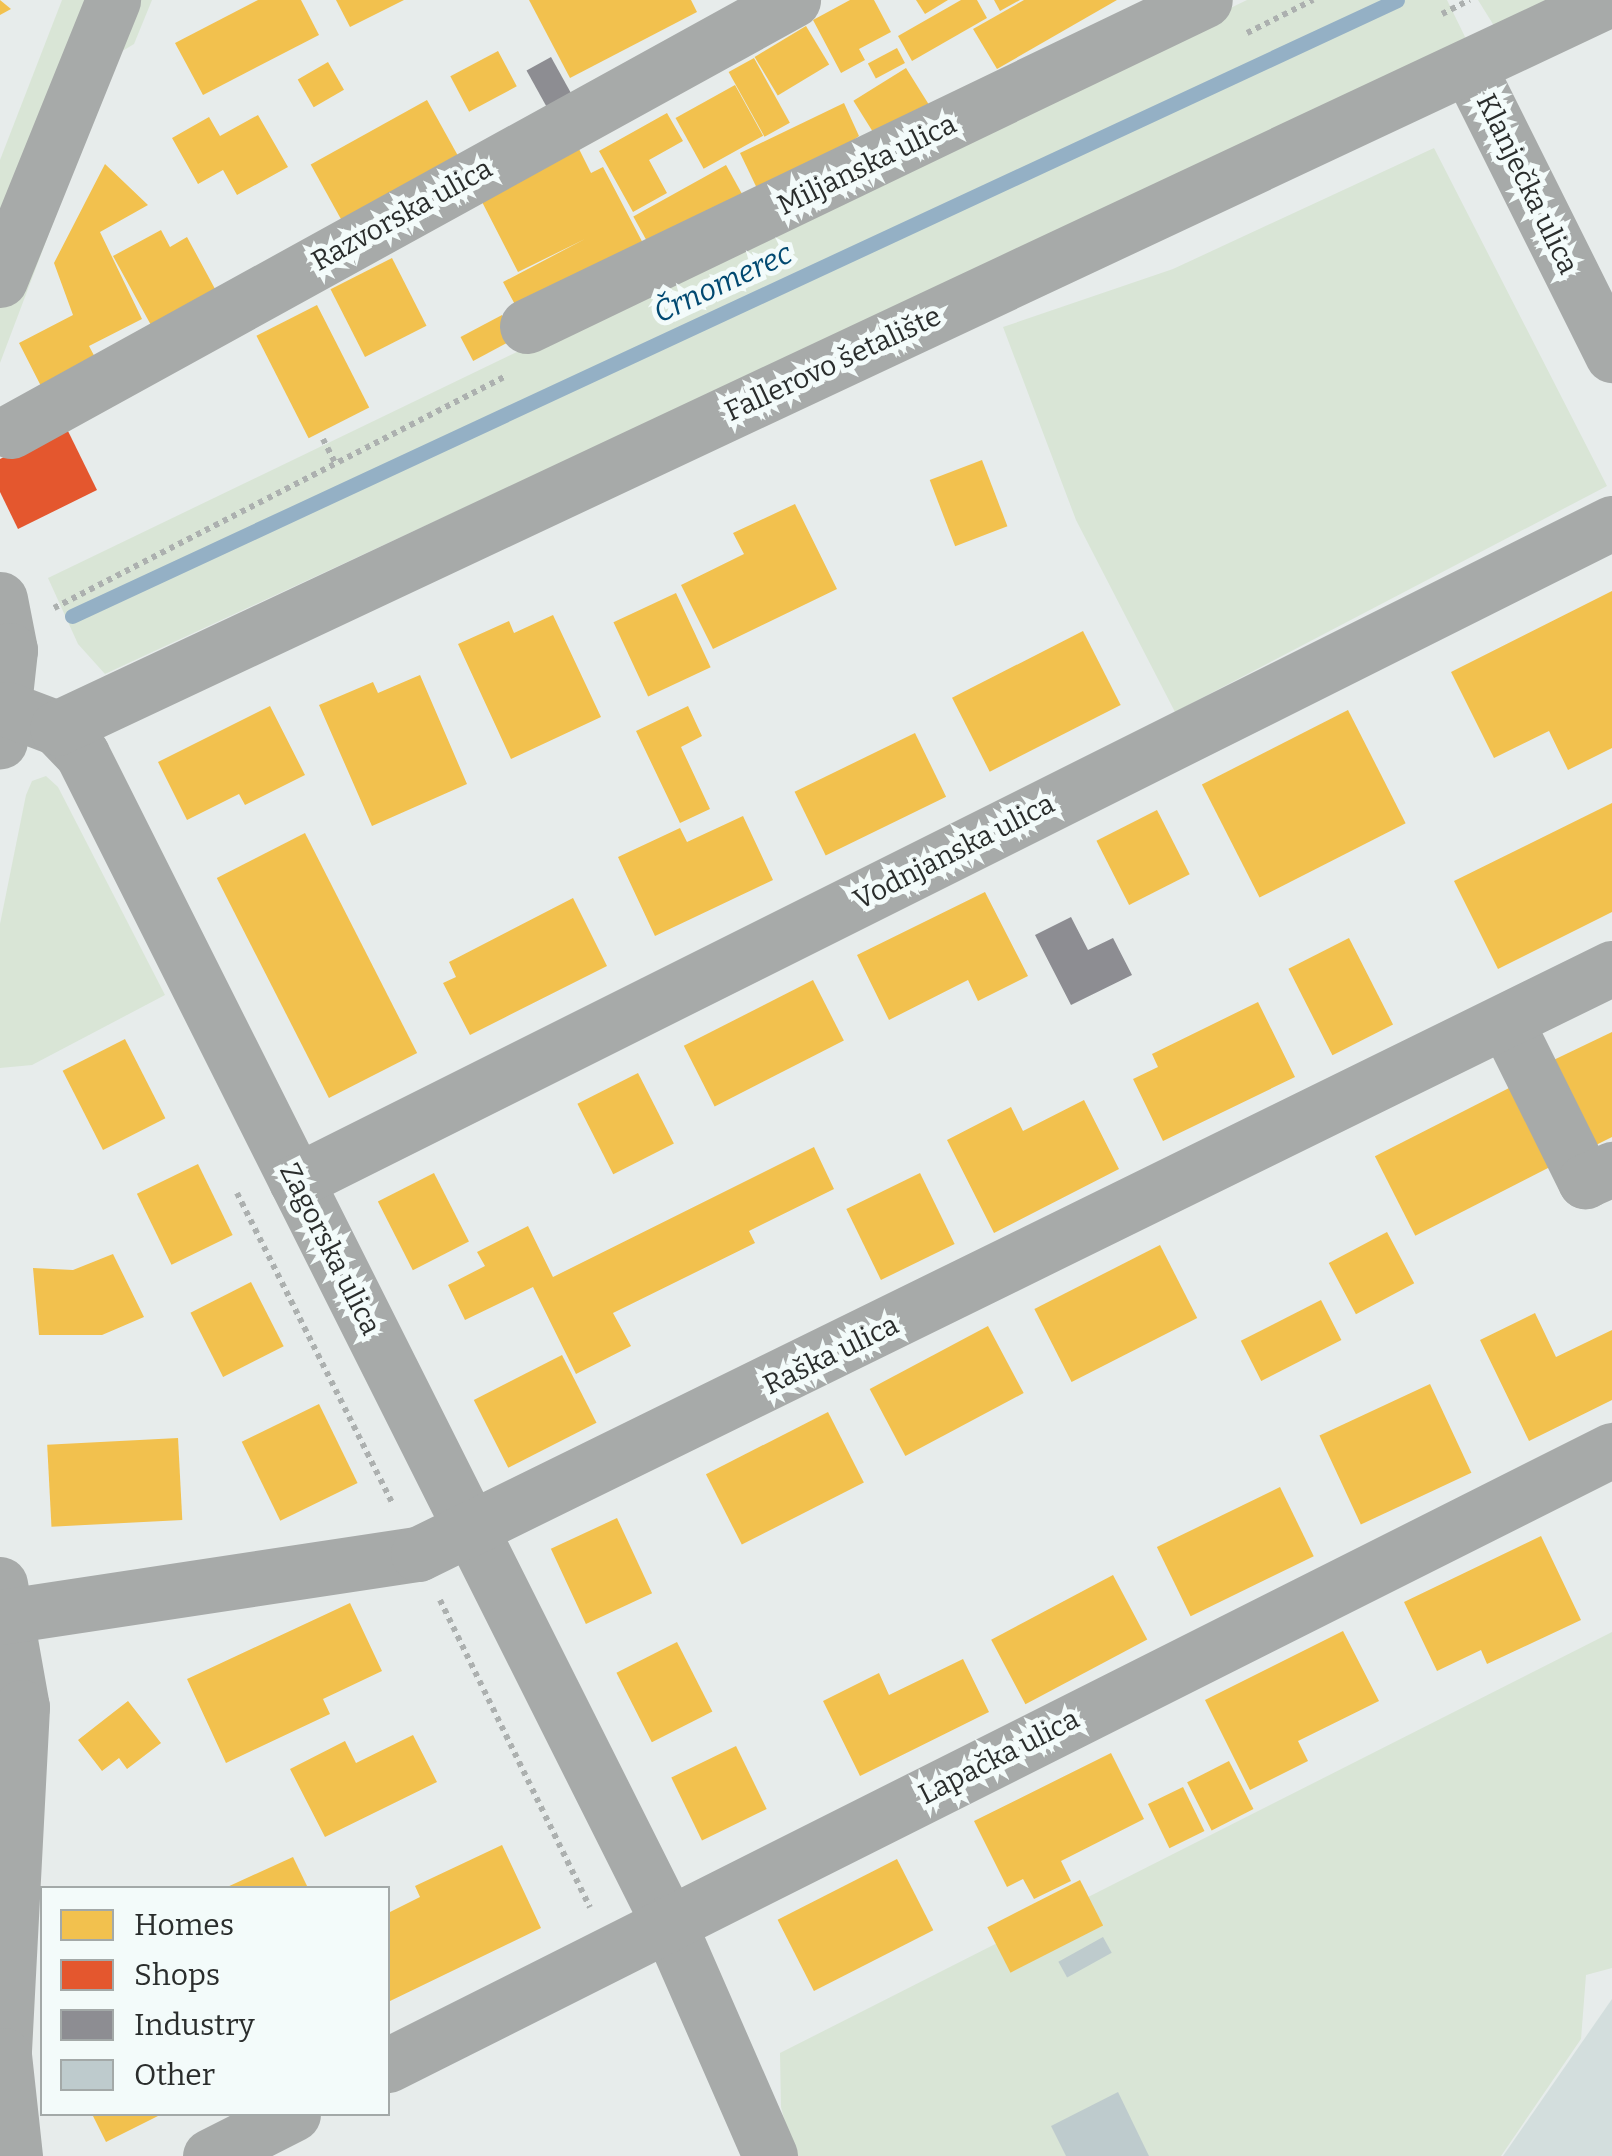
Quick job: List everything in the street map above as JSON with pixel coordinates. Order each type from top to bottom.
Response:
[{"type":"street","points":[[0,280],[112,0]]},
{"type":"street","name":"Razvorska ulica","points":[[11,431],[793,0]]},
{"type":"street","name":"Miljanska ulica","points":[[527,326],[1204,0]]},
{"type":"street","name":"Fallerovo šetalište","points":[[57,728],[1608,0]]},
{"type":"street","name":"Klanječka ulica","points":[[1469,68],[1612,354]]},
{"type":"street","name":"Vodnjanska ulica","points":[[296,1181],[1612,523]]},
{"type":"street","points":[[25,605],[10,650],[4,725],[57,728]]},
{"type":"street","name":"Zagorska ulica","points":[[57,728],[82,754],[668,1922],[770,2156]]},
{"type":"street","name":"Raška ulica","points":[[3,1605],[400,1558],[472,1532],[1612,968]]},
{"type":"street","points":[[1506,1022],[1586,1181],[1612,1169]]},
{"type":"street","name":"Lapačka ulica","points":[[390,2064],[1612,1450]]},
{"type":"street","points":[[3,1605],[22,1707],[4,2037],[14,2156]]},
{"type":"street","points":[[210,2156],[289,2116]]},
{"type":"path","points":[[323,439],[335,463]]},
{"type":"path","points":[[25,605],[116,574]]},
{"type":"shaded area","points":[[1612,1999],[1612,2156],[1503,2156]]},
{"type":"green space","points":[[62,0],[100,0],[0,241],[0,160]]},
{"type":"green space","points":[[125,0],[152,0],[134,44],[104,62]]},
{"type":"green space","points":[[1247,0],[1447,0],[1468,43],[105,674],[78,644],[48,578]]},
{"type":"green space","points":[[1478,0],[1554,0],[1496,29]]},
{"type":"green space","points":[[102,102],[0,363],[0,306],[75,124]]},
{"type":"green space","points":[[1434,148],[1607,486],[1175,712],[1076,520],[1003,327],[1173,269]]},
{"type":"green space","points":[[46,776],[58,787],[165,995],[32,1065],[0,1068],[0,924],[26,795],[32,781]]},
{"type":"green space","points":[[1612,1632],[1612,1968],[1586,1975],[1581,2039],[1501,2156],[794,2156],[781,2107],[780,2053]]},
{"type":"building: Homes","points":[[0,0],[11,9],[0,15]]},
{"type":"building: Homes","points":[[258,0],[301,0],[319,35],[203,95],[175,43]]},
{"type":"building: Homes","points":[[336,0],[404,0],[350,27]]},
{"type":"building: Homes","points":[[529,0],[691,0],[697,12],[570,78]]},
{"type":"building: Homes","points":[[850,0],[874,0],[891,32],[859,49],[865,60],[841,73],[813,20]]},
{"type":"building: Homes","points":[[916,0],[948,0],[925,14]]},
{"type":"building: Homes","points":[[961,0],[977,0],[987,18],[912,61],[898,36]]},
{"type":"building: Homes","points":[[994,0],[1020,0],[1000,11]]},
{"type":"building: Homes","points":[[1024,0],[1117,0],[997,69],[973,29]]},
{"type":"building: Homes","points":[[806,26],[829,65],[778,95],[755,57]]},
{"type":"building: Homes","points":[[897,48],[905,63],[876,79],[868,63]]},
{"type":"building: Homes","points":[[498,51],[517,86],[469,112],[450,76]]},
{"type":"building: Homes","points":[[754,58],[790,123],[765,137],[729,72]]},
{"type":"building: Homes","points":[[328,62],[344,90],[314,107],[298,80]]},
{"type":"building: Homes","points":[[906,68],[930,107],[878,140],[853,101]]},
{"type":"building: Homes","points":[[735,85],[763,136],[704,169],[676,118]]},
{"type":"building: Homes","points":[[427,100],[462,164],[346,228],[311,164]]},
{"type":"building: Homes","points":[[844,103],[859,136],[765,205],[740,153]]},
{"type":"building: Homes","points":[[667,113],[683,141],[649,160],[667,193],[633,212],[599,151]]},
{"type":"building: Homes","points":[[258,115],[288,167],[237,195],[223,170],[198,184],[172,138],[209,117],[220,136]]},
{"type":"building: Homes","points":[[578,147],[591,173],[603,167],[646,249],[520,314],[503,282],[585,239],[518,272],[480,198]]},
{"type":"building: Homes","points":[[105,164],[148,205],[100,232],[142,319],[89,346],[98,363],[43,390],[19,343],[73,315],[54,263]]},
{"type":"building: Homes","points":[[726,165],[744,198],[652,250],[633,216]]},
{"type":"building: Homes","points":[[161,230],[170,247],[187,237],[221,300],[157,336],[113,256]]},
{"type":"building: Homes","points":[[392,258],[427,326],[365,357],[331,289]]},
{"type":"building: Homes","points":[[317,305],[369,407],[309,438],[256,336]]},
{"type":"building: Homes","points":[[502,315],[515,339],[473,361],[461,337]]},
{"type":"building: Homes","points":[[982,460],[1007,526],[955,546],[930,480]]},
{"type":"building: Homes","points":[[795,504],[837,589],[713,649],[681,585],[744,554],[733,533]]},
{"type":"building: Homes","points":[[1612,591],[1612,748],[1568,770],[1549,731],[1494,758],[1451,672]]},
{"type":"building: Homes","points":[[676,593],[711,667],[648,696],[613,622]]},
{"type":"building: Homes","points":[[553,615],[601,717],[511,759],[458,644],[509,621],[514,633]]},
{"type":"building: Homes","points":[[1083,631],[1121,705],[990,772],[952,698]]},
{"type":"building: Homes","points":[[420,675],[467,784],[372,826],[319,705],[373,682],[378,693]]},
{"type":"building: Homes","points":[[270,706],[305,775],[245,805],[239,794],[187,820],[158,762]]},
{"type":"building: Homes","points":[[688,706],[702,736],[681,747],[710,809],[680,823],[636,731]]},
{"type":"building: Homes","points":[[1348,710],[1406,823],[1260,898],[1202,784]]},
{"type":"building: Homes","points":[[915,733],[946,797],[826,856],[795,792]]},
{"type":"building: Homes","points":[[1612,803],[1612,912],[1498,969],[1454,881]]},
{"type":"building: Homes","points":[[1157,810],[1190,874],[1129,905],[1096,841]]},
{"type":"building: Homes","points":[[743,816],[773,880],[655,936],[618,857],[680,828],[687,842]]},
{"type":"building: Homes","points":[[305,833],[417,1053],[329,1098],[217,878]]},
{"type":"building: Homes","points":[[985,892],[1028,976],[978,1001],[968,980],[889,1020],[857,955]]},
{"type":"building: Homes","points":[[573,898],[607,966],[470,1035],[443,983],[456,977],[449,962]]},
{"type":"building: Homes","points":[[1349,938],[1393,1024],[1332,1055],[1288,969]]},
{"type":"building: Homes","points":[[813,980],[844,1041],[715,1106],[684,1046]]},
{"type":"building: Homes","points":[[1258,1002],[1295,1077],[1163,1141],[1133,1079],[1158,1067],[1152,1054]]},
{"type":"building: Homes","points":[[1612,1032],[1612,1137],[1582,1152],[1541,1066]]},
{"type":"building: Homes","points":[[125,1039],[165,1118],[103,1150],[63,1071]]},
{"type":"building: Homes","points":[[638,1073],[674,1143],[613,1174],[577,1104]]},
{"type":"building: Homes","points":[[1513,1086],[1553,1165],[1415,1236],[1375,1156]]},
{"type":"building: Homes","points":[[1084,1100],[1119,1169],[994,1233],[947,1140],[1011,1107],[1023,1131]]},
{"type":"building: Homes","points":[[814,1147],[834,1189],[749,1231],[755,1243],[613,1313],[631,1346],[576,1374],[533,1287],[465,1320],[448,1285],[485,1266],[477,1252],[528,1226],[553,1277]]},
{"type":"building: Homes","points":[[198,1164],[233,1235],[172,1265],[137,1194]]},
{"type":"building: Homes","points":[[434,1173],[469,1242],[413,1270],[378,1202]]},
{"type":"building: Homes","points":[[920,1173],[955,1244],[881,1280],[846,1209]]},
{"type":"building: Homes","points":[[1387,1232],[1414,1283],[1356,1314],[1329,1263]]},
{"type":"building: Homes","points":[[1160,1245],[1197,1318],[1072,1382],[1034,1309]]},
{"type":"building: Homes","points":[[113,1254],[144,1317],[102,1335],[39,1335],[33,1268],[73,1270]]},
{"type":"building: Homes","points":[[251,1282],[284,1346],[223,1377],[190,1313]]},
{"type":"building: Homes","points":[[1321,1300],[1341,1340],[1261,1381],[1241,1341]]},
{"type":"building: Homes","points":[[1535,1313],[1556,1357],[1612,1330],[1612,1400],[1529,1441],[1480,1340]]},
{"type":"building: Homes","points":[[988,1326],[1024,1393],[905,1456],[870,1389]]},
{"type":"building: Homes","points":[[562,1355],[597,1423],[508,1468],[474,1400]]},
{"type":"building: Homes","points":[[1430,1384],[1471,1473],[1361,1524],[1319,1436]]},
{"type":"building: Homes","points":[[319,1404],[358,1483],[280,1521],[242,1442]]},
{"type":"building: Homes","points":[[828,1412],[864,1482],[742,1545],[706,1474]]},
{"type":"building: Homes","points":[[178,1438],[182,1520],[51,1527],[47,1445]]},
{"type":"building: Homes","points":[[1280,1487],[1314,1556],[1191,1616],[1157,1547]]},
{"type":"building: Homes","points":[[617,1518],[652,1593],[586,1624],[551,1549]]},
{"type":"building: Homes","points":[[1541,1536],[1581,1620],[1487,1664],[1481,1650],[1437,1671],[1404,1602]]},
{"type":"building: Homes","points":[[1113,1575],[1147,1639],[1025,1704],[991,1640]]},
{"type":"building: Homes","points":[[350,1603],[382,1671],[323,1699],[330,1714],[226,1763],[187,1679]]},
{"type":"building: Homes","points":[[1343,1631],[1379,1701],[1298,1741],[1308,1761],[1250,1790],[1205,1700]]},
{"type":"building: Homes","points":[[677,1642],[712,1711],[652,1742],[616,1673]]},
{"type":"building: Homes","points":[[963,1659],[989,1712],[860,1776],[823,1701],[879,1673],[889,1695]]},
{"type":"building: Homes","points":[[128,1701],[161,1743],[127,1769],[119,1758],[102,1771],[78,1740]]},
{"type":"building: Homes","points":[[413,1735],[437,1782],[325,1837],[290,1769],[345,1741],[356,1763]]},
{"type":"building: Homes","points":[[736,1746],[767,1809],[702,1840],[671,1778]]},
{"type":"building: Homes","points":[[1111,1753],[1144,1819],[1061,1861],[1071,1881],[1034,1899],[1023,1879],[1007,1887],[974,1821]]},
{"type":"building: Homes","points":[[1229,1761],[1254,1809],[1212,1830],[1187,1782]]},
{"type":"building: Homes","points":[[1183,1787],[1204,1831],[1169,1848],[1148,1804]]},
{"type":"building: Homes","points":[[502,1845],[541,1928],[390,2001],[390,1912],[420,1897],[415,1886]]},
{"type":"building: Homes","points":[[293,1857],[307,1886],[229,1886]]},
{"type":"building: Homes","points":[[897,1859],[933,1930],[814,1991],[778,1920]]},
{"type":"building: Homes","points":[[1080,1880],[1103,1925],[1010,1973],[987,1927]]},
{"type":"building: Homes","points":[[93,2116],[158,2116],[106,2142]]},
{"type":"building: Shops","points":[[66,427],[97,490],[18,529],[0,492],[0,459]]},
{"type":"building: Industry","points":[[551,57],[576,102],[552,116],[527,71]]},
{"type":"building: Industry","points":[[1071,917],[1088,950],[1113,938],[1132,975],[1071,1005],[1035,935]]},
{"type":"building: Other","points":[[1103,1937],[1112,1953],[1067,1977],[1058,1962]]},
{"type":"building: Other","points":[[1118,2092],[1149,2156],[1066,2156],[1051,2126]]},
{"type":"waterway","name":"Črnomerec","points":[[72,616],[1397,0]]}]
